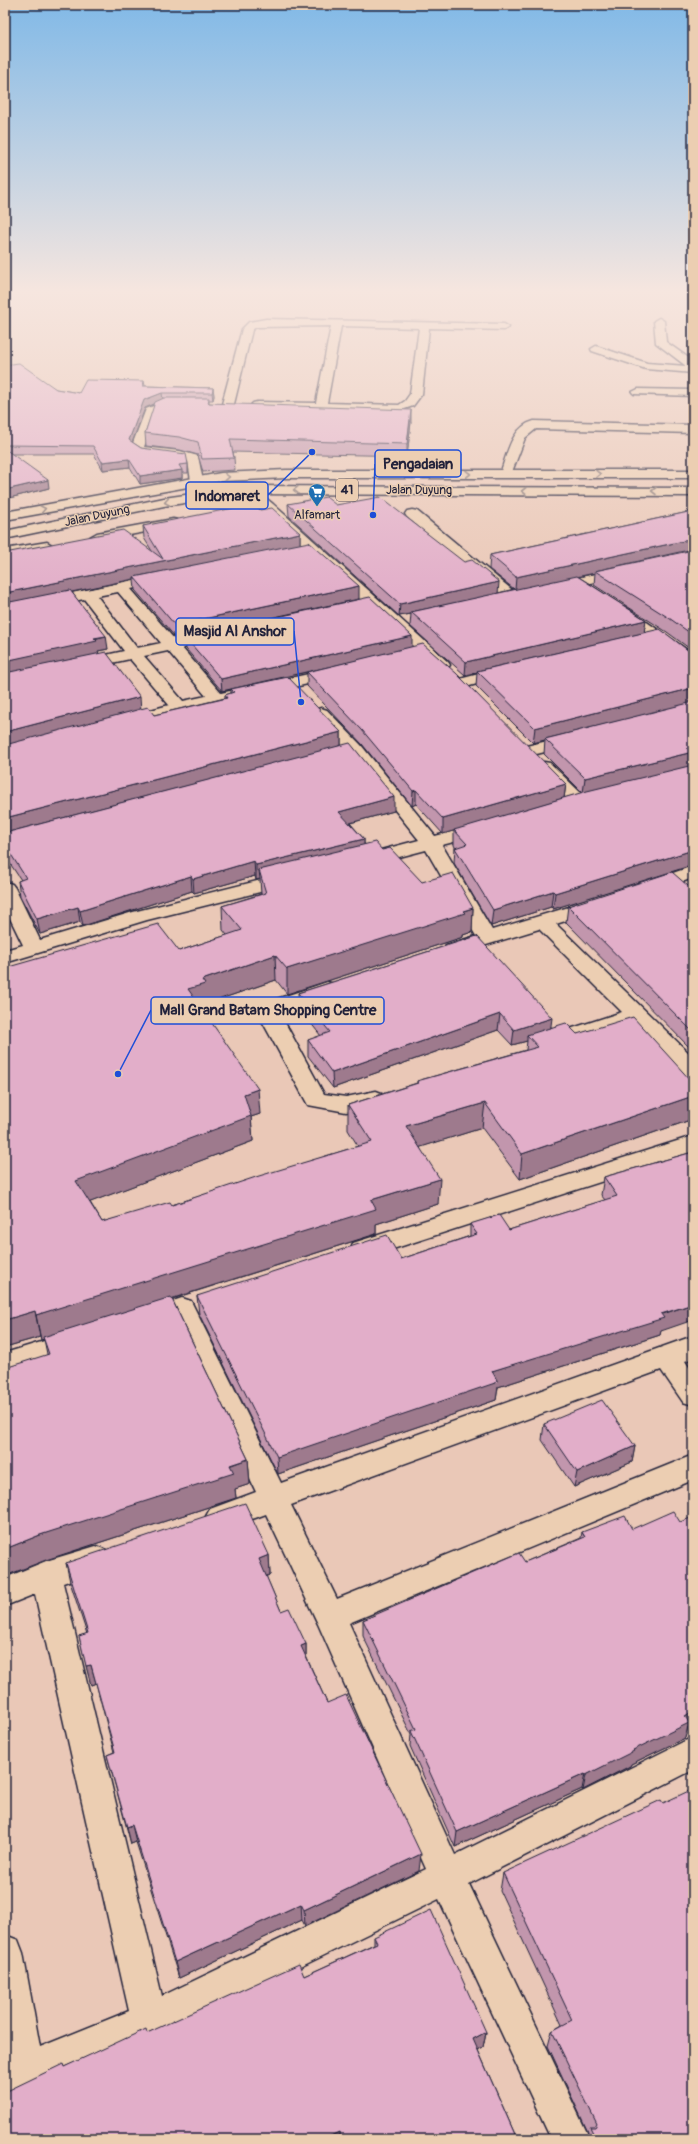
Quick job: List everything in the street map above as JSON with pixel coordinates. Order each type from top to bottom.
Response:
[{"type":"main road","points":[[236,405],[238,394]]},
{"type":"main road","points":[[321,406],[323,394]]},
{"type":"main road","points":[[214,405],[399,408],[411,403],[416,394]]},
{"type":"main road","points":[[192,405],[163,405],[150,411],[137,448],[148,451],[178,453],[194,459],[197,481]]},
{"type":"main road","points":[[506,474],[522,434],[526,428],[534,425],[693,429]]},
{"type":"main road","name":"Jalan Duyung","points":[[5,516],[220,477],[286,474],[693,474]]},
{"type":"main road","points":[[247,490],[268,507],[397,623],[419,653],[462,683],[472,694]]},
{"type":"main road","name":"Jalan Duyung","points":[[5,535],[164,502],[247,490],[693,492]]},
{"type":"main road","points":[[252,510],[268,507]]},
{"type":"main road","points":[[412,514],[511,596]]},
{"type":"main road","points":[[82,540],[183,522]]},
{"type":"main road","points":[[5,553],[59,544]]},
{"type":"main road","points":[[297,551],[313,548]]},
{"type":"main road","points":[[540,590],[636,569]]},
{"type":"main road","points":[[5,611],[175,576]]},
{"type":"main road","points":[[577,582],[596,594]]},
{"type":"main road","points":[[121,586],[217,699]]},
{"type":"main road","points":[[87,593],[133,653],[179,707]]},
{"type":"main road","points":[[496,600],[526,593]]},
{"type":"main road","points":[[357,606],[372,602]]},
{"type":"main road","points":[[609,603],[661,636],[693,661]]},
{"type":"main road","points":[[397,623],[412,619]]},
{"type":"main road","points":[[65,668],[233,632]]},
{"type":"main road","points":[[638,642],[661,636]]},
{"type":"main road","points":[[462,683],[523,668]]},
{"type":"main road","points":[[111,725],[179,707],[217,699],[302,692],[352,669]]},
{"type":"main road","points":[[302,692],[347,751],[432,844],[487,938]]},
{"type":"main road","points":[[557,808],[586,800],[522,746],[587,736]]},
{"type":"main road","points":[[347,865],[432,844],[498,825]]},
{"type":"main road","points":[[434,955],[623,896],[681,886],[693,872]]},
{"type":"main road","points":[[5,957],[140,916],[309,874]]},
{"type":"main road","points":[[5,888],[34,948]]},
{"type":"main road","points":[[543,922],[693,1070]]},
{"type":"main road","points":[[343,984],[278,1006],[274,1011],[272,1019],[316,1100],[339,1106],[360,1104],[398,1092]]},
{"type":"main road","points":[[531,1050],[636,1015]]},
{"type":"main road","points":[[340,1257],[693,1144]]},
{"type":"main road","points":[[182,1308],[330,1616],[447,1877],[570,2139]]},
{"type":"main road","points":[[5,1364],[94,1336]]},
{"type":"main road","points":[[194,1526],[275,1499],[693,1347]]},
{"type":"main road","points":[[667,1357],[693,1394]]},
{"type":"main road","points":[[330,1616],[693,1467]]},
{"type":"main road","points":[[5,1592],[46,1575],[120,1551]]},
{"type":"main road","points":[[46,1575],[150,2021]]},
{"type":"main road","points":[[5,1953],[15,2076],[150,2021],[447,1877],[693,1753]]},
{"type":"building","points":[[5,394],[159,394],[144,400],[129,440],[141,448],[186,454],[188,464],[179,465],[182,470],[140,476],[129,459],[102,462],[93,446],[5,445]]},
{"type":"building","points":[[164,398],[209,398],[208,403],[411,410],[407,444],[230,439],[234,458],[202,459],[198,442],[179,437],[145,433],[155,402]]},
{"type":"building","points":[[5,449],[48,480],[5,490]]},
{"type":"building","points":[[326,497],[336,505],[380,497],[464,562],[472,560],[499,582],[400,604],[288,504]]},
{"type":"building","points":[[254,504],[260,510],[272,508],[300,533],[5,593],[5,553],[123,530],[163,559],[143,526]]},
{"type":"building","points":[[693,511],[693,539],[516,577],[490,555]]},
{"type":"building","points":[[309,542],[359,586],[175,625],[134,577]]},
{"type":"building","points":[[693,550],[693,635],[595,571]]},
{"type":"building","points":[[577,576],[646,620],[466,662],[411,612]]},
{"type":"building","points":[[70,590],[106,636],[94,638],[97,641],[5,661],[5,603]]},
{"type":"building","points":[[370,597],[412,636],[221,679],[185,637]]},
{"type":"building","points":[[660,629],[689,651],[693,652],[693,688],[535,728],[477,671]]},
{"type":"building","points":[[423,644],[456,673],[566,784],[443,819],[416,790],[413,791],[362,730],[307,672]]},
{"type":"building","points":[[106,652],[140,697],[5,732],[5,673]]},
{"type":"building","points":[[288,677],[341,732],[5,818],[5,745],[148,707],[154,715],[227,698],[225,695],[234,692],[231,689]]},
{"type":"building","points":[[693,702],[693,752],[585,778],[545,739]]},
{"type":"building","points":[[350,743],[394,797],[339,812],[364,839],[256,865],[254,861],[193,879],[191,876],[80,911],[78,907],[37,919],[18,881],[26,878],[5,845],[5,841],[8,840],[5,833]]},
{"type":"building","points":[[693,765],[693,850],[555,893],[553,891],[493,910],[455,848],[467,844],[454,830],[587,791]]},
{"type":"building","points":[[375,842],[382,850],[390,848],[422,882],[453,873],[473,908],[463,911],[465,913],[287,969],[275,955],[202,980],[205,984],[188,989],[258,1089],[244,1094],[251,1116],[76,1181],[102,1222],[170,1202],[172,1205],[259,1176],[372,1142],[348,1105],[418,1083],[417,1081],[538,1047],[527,1035],[566,1023],[577,1034],[633,1017],[693,1083],[693,1096],[522,1154],[485,1103],[406,1126],[440,1179],[371,1200],[376,1209],[36,1315],[35,1311],[5,1320],[5,968],[158,924],[179,951],[242,930],[222,906],[266,893],[259,870]]},
{"type":"building","points":[[672,872],[688,886],[693,888],[693,1032],[568,906]]},
{"type":"building","points":[[477,936],[552,1018],[514,1030],[500,1014],[332,1073],[308,1040],[330,1032],[298,993]]},
{"type":"building","points":[[693,1152],[693,1304],[661,1314],[664,1318],[492,1371],[498,1382],[277,1457],[197,1296],[387,1235],[401,1259],[477,1234],[470,1224],[499,1215],[509,1230],[617,1196],[604,1177]]},
{"type":"building","points":[[171,1297],[248,1459],[230,1465],[234,1473],[40,1535],[5,1549],[5,1368],[49,1354],[43,1337]]},
{"type":"building","points":[[602,1400],[635,1446],[577,1472],[544,1424]]},
{"type":"building","points":[[245,1503],[269,1555],[259,1559],[281,1611],[289,1608],[306,1644],[301,1646],[327,1703],[346,1695],[421,1854],[304,1910],[301,1904],[175,1962],[132,1825],[127,1827],[107,1755],[115,1752],[91,1665],[86,1666],[79,1636],[88,1633],[66,1563]]},
{"type":"building","points":[[673,1511],[680,1522],[693,1517],[693,1711],[685,1716],[689,1723],[586,1775],[585,1774],[457,1832],[411,1731],[416,1729],[363,1620],[519,1553],[525,1562],[585,1537],[582,1532],[625,1516],[632,1529]]},
{"type":"building","points":[[693,1789],[693,2137],[690,2139],[596,2139],[590,2127],[595,2127],[597,2124],[552,2031],[572,2020],[503,1873],[661,1800],[663,1803]]},
{"type":"building","points":[[431,1910],[486,2032],[473,2039],[517,2139],[342,2139],[339,2132],[324,2139],[5,2139],[5,2092],[63,2064],[64,2067],[146,2029],[147,2033],[299,1964],[304,1976],[377,1943],[374,1937]]},
{"type":"place","name":"Indomaret","points":[[312,452]]},
{"type":"place","name":"Alfamart","points":[[317,507]]},
{"type":"place","name":"Pengadaian","points":[[373,515]]},
{"type":"place","name":"Masjid Al Anshor","points":[[301,702]]},
{"type":"place","name":"Mall Grand Batam Shopping Centre","points":[[118,1074]]}]
